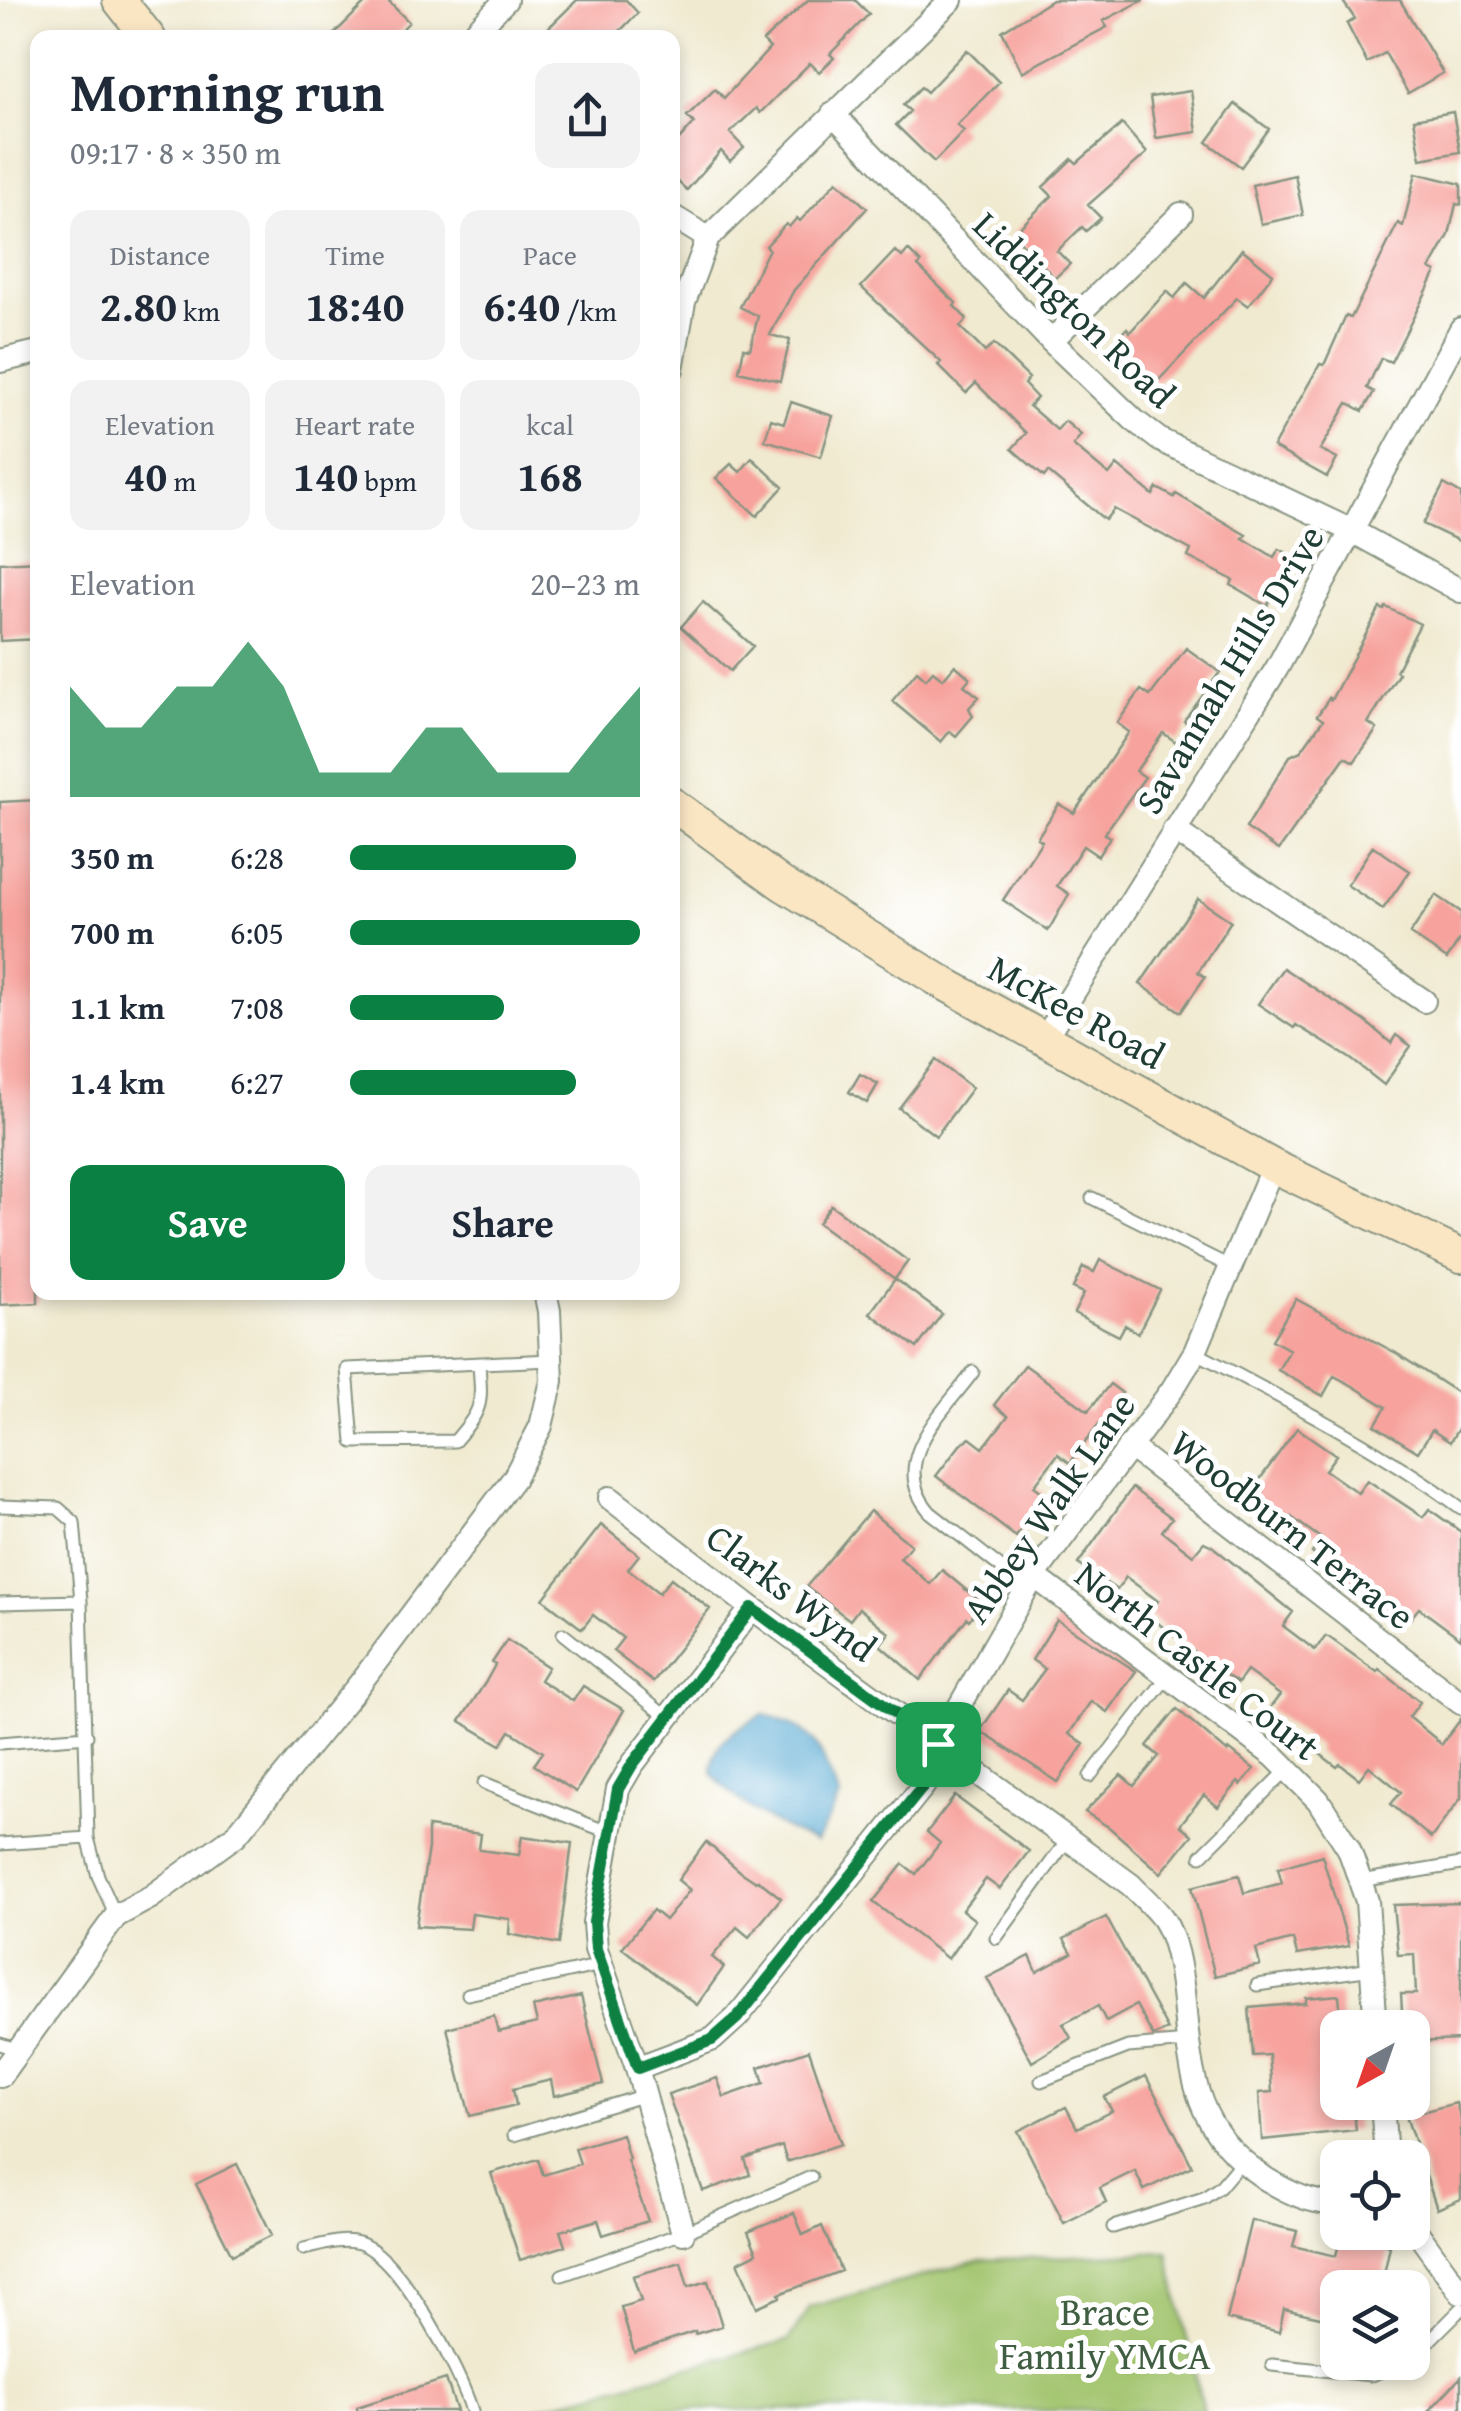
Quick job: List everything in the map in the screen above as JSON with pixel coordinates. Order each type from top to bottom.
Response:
[{"type":"street","points":[[119,0],[143,30]]},
{"type":"street","points":[[478,30],[506,0]]},
{"type":"street","points":[[680,324],[684,302],[708,238],[950,0]]},
{"type":"street","name":"Liddington Road","points":[[833,114],[1052,341],[1160,440],[1352,531],[1461,592]]},
{"type":"street","points":[[1052,341],[1181,214]]},
{"type":"street","points":[[680,221],[708,238]]},
{"type":"street","name":"Savannah Hills Drive","points":[[1045,1038],[1277,668],[1461,329]]},
{"type":"street","points":[[0,361],[30,354]]},
{"type":"street","name":"McKee Road","points":[[680,810],[768,874],[885,949],[1273,1166],[1461,1256]]},
{"type":"street","points":[[1174,830],[1424,1001]]},
{"type":"street","name":"Abbey Walk Lane","points":[[638,2068],[712,2040],[737,2018],[924,1785],[938,1744],[1031,1582],[1172,1390],[1195,1352],[1273,1166]]},
{"type":"street","points":[[0,2076],[10,2047],[116,1916],[151,1897],[236,1835],[358,1686],[514,1478],[541,1426],[552,1381],[547,1300]]},
{"type":"street","name":"Woodburn Terrace","points":[[1129,1446],[1461,1703]]},
{"type":"street","name":"Clarks Wynd","points":[[610,1498],[752,1608],[1131,1885],[1163,1919],[1181,1977],[1191,2070],[1219,2139],[1241,2162],[1279,2187],[1320,2202]]},
{"type":"street","name":"North Castle Court","points":[[1031,1582],[1168,1676],[1274,1756],[1318,1800],[1349,1849],[1367,1901],[1375,2010]]},
{"type":"street","points":[[683,2232],[638,2068],[596,1949],[594,1922],[618,1789],[632,1765],[752,1608]]},
{"type":"street","points":[[1430,2248],[1458,2284]]},
{"type":"lane","points":[[1092,1198],[1231,1267]]},
{"type":"lane","points":[[1195,1352],[1306,1412],[1432,1486],[1461,1508]]},
{"type":"lane","points":[[479,1364],[482,1399],[477,1415],[455,1441],[353,1442],[347,1369],[552,1360]]},
{"type":"lane","points":[[974,1372],[919,1444],[913,1461],[917,1497],[930,1512],[1031,1582]]},
{"type":"lane","points":[[0,1506],[58,1508],[74,1522],[87,1736],[88,1838],[98,1876],[116,1916]]},
{"type":"lane","points":[[0,1603],[81,1601]]},
{"type":"lane","points":[[562,1634],[668,1718]]},
{"type":"lane","points":[[1090,1776],[1168,1676]]},
{"type":"lane","points":[[0,1743],[87,1736]]},
{"type":"lane","points":[[1202,1856],[1287,1770]]},
{"type":"lane","points":[[484,1783],[610,1833]]},
{"type":"lane","points":[[0,1844],[88,1838]]},
{"type":"lane","points":[[996,1938],[1068,1839]]},
{"type":"lane","points":[[1360,1881],[1461,1864]]},
{"type":"lane","points":[[468,1994],[601,1964]]},
{"type":"lane","points":[[1257,1985],[1372,1969]]},
{"type":"lane","points":[[1041,2081],[1128,2047],[1188,2042]]},
{"type":"lane","points":[[514,2135],[645,2095]]},
{"type":"lane","points":[[1114,2227],[1204,2198],[1220,2187],[1241,2162]]},
{"type":"lane","points":[[562,2275],[683,2232],[811,2176]]},
{"type":"lane","points":[[304,2249],[340,2241],[362,2243],[388,2264],[447,2348],[472,2411]]},
{"type":"lane","points":[[1430,2340],[1461,2309]]},
{"type":"lane","points":[[1272,2365],[1320,2370]]},
{"type":"green space","name":"Brace Family YMCA","points":[[1168,2252],[1203,2411],[535,2409],[789,2340],[810,2307],[981,2260]]},
{"type":"water","points":[[763,1714],[808,1735],[821,1753],[840,1797],[816,1842],[760,1814],[712,1774],[721,1744]]},
{"type":"building","points":[[368,0],[387,0],[409,22],[402,30],[338,30]]},
{"type":"building","points":[[577,0],[626,0],[638,13],[621,30],[546,30]]},
{"type":"building","points":[[808,0],[855,0],[869,14],[830,54],[834,58],[819,72],[810,63],[760,113],[756,108],[730,133],[744,148],[730,161],[721,151],[687,190],[680,184],[680,139],[694,123],[687,116],[715,89],[724,98],[770,48],[763,41]]},
{"type":"building","points":[[1052,0],[1144,0],[1103,21],[1107,27],[1022,72],[1002,31]]},
{"type":"building","points":[[1342,0],[1400,0],[1443,73],[1408,93],[1385,53],[1367,63],[1347,24],[1355,19]]},
{"type":"building","points":[[967,50],[999,82],[957,125],[964,131],[934,162],[896,125],[910,111],[903,105],[921,87],[927,92]]},
{"type":"building","points":[[1191,91],[1197,132],[1156,138],[1150,97]]},
{"type":"building","points":[[1235,104],[1269,129],[1241,167],[1207,142]]},
{"type":"building","points":[[1453,112],[1460,152],[1421,159],[1414,119]]},
{"type":"building","points":[[1122,124],[1147,153],[1088,205],[1101,218],[1086,231],[1082,227],[1057,251],[1070,264],[1055,278],[1013,234],[1052,196],[1043,187],[1072,159],[1077,163]]},
{"type":"building","points":[[1416,173],[1461,184],[1461,205],[1456,204],[1449,235],[1430,269],[1436,272],[1391,362],[1381,358],[1367,388],[1374,392],[1363,411],[1348,403],[1320,450],[1337,459],[1327,477],[1273,447],[1320,364],[1324,365],[1346,316],[1351,318],[1398,223],[1403,226]]},
{"type":"building","points":[[1295,175],[1303,215],[1261,224],[1252,185]]},
{"type":"building","points":[[837,181],[867,208],[794,290],[770,335],[790,340],[780,381],[739,371],[744,348],[750,349],[758,316],[740,307],[769,249],[766,246],[786,224],[789,227],[797,218],[800,221]]},
{"type":"building","points":[[1242,249],[1273,274],[1248,306],[1237,298],[1155,384],[1113,343],[1127,328],[1130,332],[1167,291],[1174,298],[1187,283],[1204,298]]},
{"type":"building","points":[[908,250],[967,319],[960,327],[985,352],[994,344],[1029,378],[1024,384],[1037,398],[1029,406],[1057,430],[1065,421],[1081,435],[1073,445],[1109,475],[1117,465],[1153,495],[1157,488],[1174,497],[1176,494],[1246,535],[1243,538],[1274,557],[1279,549],[1295,557],[1267,606],[1231,585],[1233,580],[1188,557],[1191,550],[1114,509],[1105,520],[1048,472],[1044,477],[1012,449],[1026,433],[976,383],[966,393],[938,365],[941,362],[861,287],[895,251],[902,257]]},
{"type":"building","points":[[791,402],[833,416],[821,457],[765,440],[771,419],[784,423]]},
{"type":"building","points":[[752,458],[783,487],[757,516],[716,478],[731,464],[740,472]]},
{"type":"building","points":[[1444,484],[1461,494],[1461,542],[1423,524]]},
{"type":"building","points":[[30,561],[30,639],[0,641],[0,563]]},
{"type":"building","points":[[703,602],[753,646],[730,671],[681,627]]},
{"type":"building","points":[[1386,607],[1420,624],[1396,671],[1399,673],[1368,723],[1377,729],[1354,762],[1345,757],[1279,850],[1246,828],[1290,756],[1301,751],[1323,720],[1317,716],[1331,700],[1380,608]]},
{"type":"building","points":[[1186,648],[1220,672],[1184,721],[1189,725],[1176,742],[1163,733],[1136,771],[1145,777],[1104,834],[1110,837],[1098,856],[1083,846],[1057,886],[1069,894],[1048,931],[1003,900],[1042,841],[1037,838],[1059,804],[1074,813],[1129,732],[1117,723],[1141,690],[1150,696]]},
{"type":"building","points":[[955,665],[970,678],[964,685],[979,697],[969,708],[973,716],[956,736],[950,731],[941,742],[892,701],[917,671],[926,679],[933,671],[943,679]]},
{"type":"building","points":[[30,800],[30,1300],[38,1303],[0,1305],[0,802]]},
{"type":"building","points":[[1373,846],[1410,871],[1383,909],[1347,885]]},
{"type":"building","points":[[1436,895],[1461,912],[1461,938],[1447,959],[1410,934]]},
{"type":"building","points":[[1198,899],[1231,921],[1198,972],[1205,977],[1181,1012],[1140,984]]},
{"type":"building","points":[[1283,968],[1365,1021],[1391,1043],[1396,1035],[1411,1046],[1384,1085],[1351,1059],[1258,1004]]},
{"type":"building","points":[[936,1060],[972,1088],[936,1136],[899,1108]]},
{"type":"building","points":[[860,1074],[878,1084],[867,1103],[849,1092]]},
{"type":"building","points":[[831,1205],[908,1261],[895,1279],[818,1223]]},
{"type":"building","points":[[1100,1260],[1160,1290],[1138,1333],[1125,1325],[1119,1336],[1074,1313],[1084,1293],[1073,1288],[1083,1267],[1094,1272]]},
{"type":"building","points":[[895,1279],[942,1314],[917,1348],[870,1313]]},
{"type":"building","points":[[1296,1299],[1396,1353],[1461,1395],[1461,1424],[1450,1442],[1432,1430],[1418,1452],[1375,1425],[1386,1407],[1353,1386],[1334,1376],[1323,1396],[1278,1370],[1290,1350],[1272,1340]]},
{"type":"building","points":[[1025,1365],[1088,1411],[1110,1384],[1122,1393],[1070,1463],[1058,1454],[1034,1486],[1045,1494],[1016,1537],[936,1476],[970,1438],[983,1448],[1008,1416],[994,1405]]},
{"type":"building","points":[[1297,1428],[1336,1455],[1325,1470],[1358,1493],[1367,1480],[1423,1517],[1429,1509],[1461,1532],[1461,1639],[1419,1608],[1410,1619],[1353,1584],[1312,1553],[1322,1539],[1291,1517],[1282,1530],[1242,1504]]},
{"type":"building","points":[[1132,1488],[1172,1518],[1162,1531],[1193,1555],[1204,1542],[1212,1546],[1293,1612],[1283,1626],[1315,1650],[1326,1636],[1377,1672],[1379,1669],[1420,1702],[1409,1717],[1442,1744],[1461,1719],[1461,1798],[1431,1838],[1391,1804],[1401,1792],[1369,1766],[1359,1779],[1340,1764],[1337,1767],[1316,1751],[1319,1747],[1269,1709],[1280,1695],[1247,1671],[1238,1683],[1200,1657],[1148,1615],[1158,1601],[1126,1577],[1117,1590],[1078,1564]]},
{"type":"building","points":[[870,1511],[911,1545],[900,1558],[930,1584],[942,1570],[983,1604],[967,1618],[920,1680],[880,1645],[889,1633],[859,1608],[850,1620],[806,1587]]},
{"type":"building","points":[[601,1525],[639,1555],[628,1569],[659,1593],[671,1578],[710,1609],[653,1682],[613,1651],[623,1638],[593,1615],[582,1629],[543,1599]]},
{"type":"building","points":[[1057,1620],[1136,1671],[1107,1712],[1091,1701],[1069,1734],[1084,1744],[1058,1782],[980,1731],[1008,1690],[1022,1700],[1045,1669],[1032,1660]]},
{"type":"building","points":[[507,1640],[548,1667],[540,1680],[573,1701],[583,1686],[624,1710],[576,1792],[534,1765],[543,1752],[510,1731],[501,1745],[460,1721]]},
{"type":"building","points":[[1177,1709],[1227,1752],[1229,1749],[1254,1769],[1218,1807],[1204,1795],[1180,1825],[1192,1835],[1161,1873],[1110,1828],[1085,1812],[1121,1775],[1134,1786],[1159,1756],[1147,1746]]},
{"type":"building","points":[[955,1796],[1029,1851],[1000,1889],[986,1879],[962,1910],[975,1920],[948,1959],[873,1902],[903,1864],[916,1874],[940,1843],[927,1832]]},
{"type":"building","points":[[428,1827],[481,1834],[479,1850],[519,1855],[522,1836],[572,1843],[559,1944],[509,1934],[510,1919],[472,1914],[470,1929],[416,1926]]},
{"type":"building","points":[[706,1842],[741,1872],[781,1898],[749,1937],[737,1927],[712,1957],[724,1967],[697,2005],[622,1948],[653,1910],[665,1920],[690,1890],[678,1880]]},
{"type":"building","points":[[1322,1855],[1349,1946],[1297,1955],[1293,1939],[1256,1949],[1260,1965],[1215,1976],[1192,1887],[1239,1875],[1244,1893],[1282,1883],[1278,1868]]},
{"type":"building","points":[[1461,1903],[1461,2040],[1430,2041],[1430,2010],[1402,2010],[1401,1994],[1416,1994],[1414,1954],[1398,1955],[1393,1905]]},
{"type":"building","points":[[1106,1917],[1168,2030],[1153,2036],[1136,2005],[1106,2021],[1098,2006],[1063,2024],[1071,2038],[1032,2062],[987,1978],[1030,1956],[1037,1972],[1072,1953],[1064,1939]]},
{"type":"building","points":[[1339,1995],[1340,2010],[1320,2010],[1320,2120],[1355,2120],[1356,2130],[1262,2140],[1259,2093],[1272,2092],[1269,2055],[1253,2056],[1249,2008],[1306,2003],[1306,1998]]},
{"type":"building","points":[[581,1996],[603,2084],[554,2096],[551,2080],[513,2089],[516,2105],[470,2116],[447,2028],[494,2016],[498,2032],[537,2023],[533,2007]]},
{"type":"building","points":[[809,2050],[841,2144],[787,2162],[782,2146],[745,2159],[750,2175],[703,2191],[668,2094],[717,2078],[724,2097],[764,2083],[759,2067]]},
{"type":"building","points":[[1146,2076],[1192,2166],[1144,2190],[1135,2171],[1100,2188],[1106,2202],[1064,2223],[1018,2131],[1066,2107],[1077,2128],[1112,2111],[1104,2097]]},
{"type":"building","points":[[1456,2103],[1461,2119],[1461,2199],[1437,2209],[1430,2188],[1430,2140],[1414,2140],[1407,2120],[1430,2120],[1430,2110]]},
{"type":"building","points":[[622,2134],[648,2221],[603,2235],[598,2220],[560,2231],[565,2246],[520,2260],[491,2173],[538,2159],[543,2175],[580,2164],[575,2148]]},
{"type":"building","points":[[237,2164],[272,2235],[232,2255],[196,2184]]},
{"type":"building","points":[[794,2213],[803,2235],[822,2226],[841,2271],[779,2294],[780,2297],[757,2307],[738,2262],[757,2253],[748,2232]]},
{"type":"building","points":[[1251,2220],[1297,2231],[1293,2246],[1336,2256],[1337,2250],[1389,2250],[1385,2270],[1320,2270],[1320,2317],[1284,2309],[1279,2332],[1227,2319]]},
{"type":"building","points":[[681,2262],[688,2287],[708,2281],[722,2326],[634,2352],[621,2307],[641,2301],[633,2276]]},
{"type":"building","points":[[1461,2377],[1461,2411],[1429,2411]]},
{"type":"building","points":[[446,2379],[457,2411],[357,2411],[357,2407]]},
{"type":"route","points":[[752,1608],[938,1744],[924,1785],[737,2018],[712,2040],[638,2068],[596,1949],[594,1922],[618,1789],[632,1765],[752,1608]]}]
